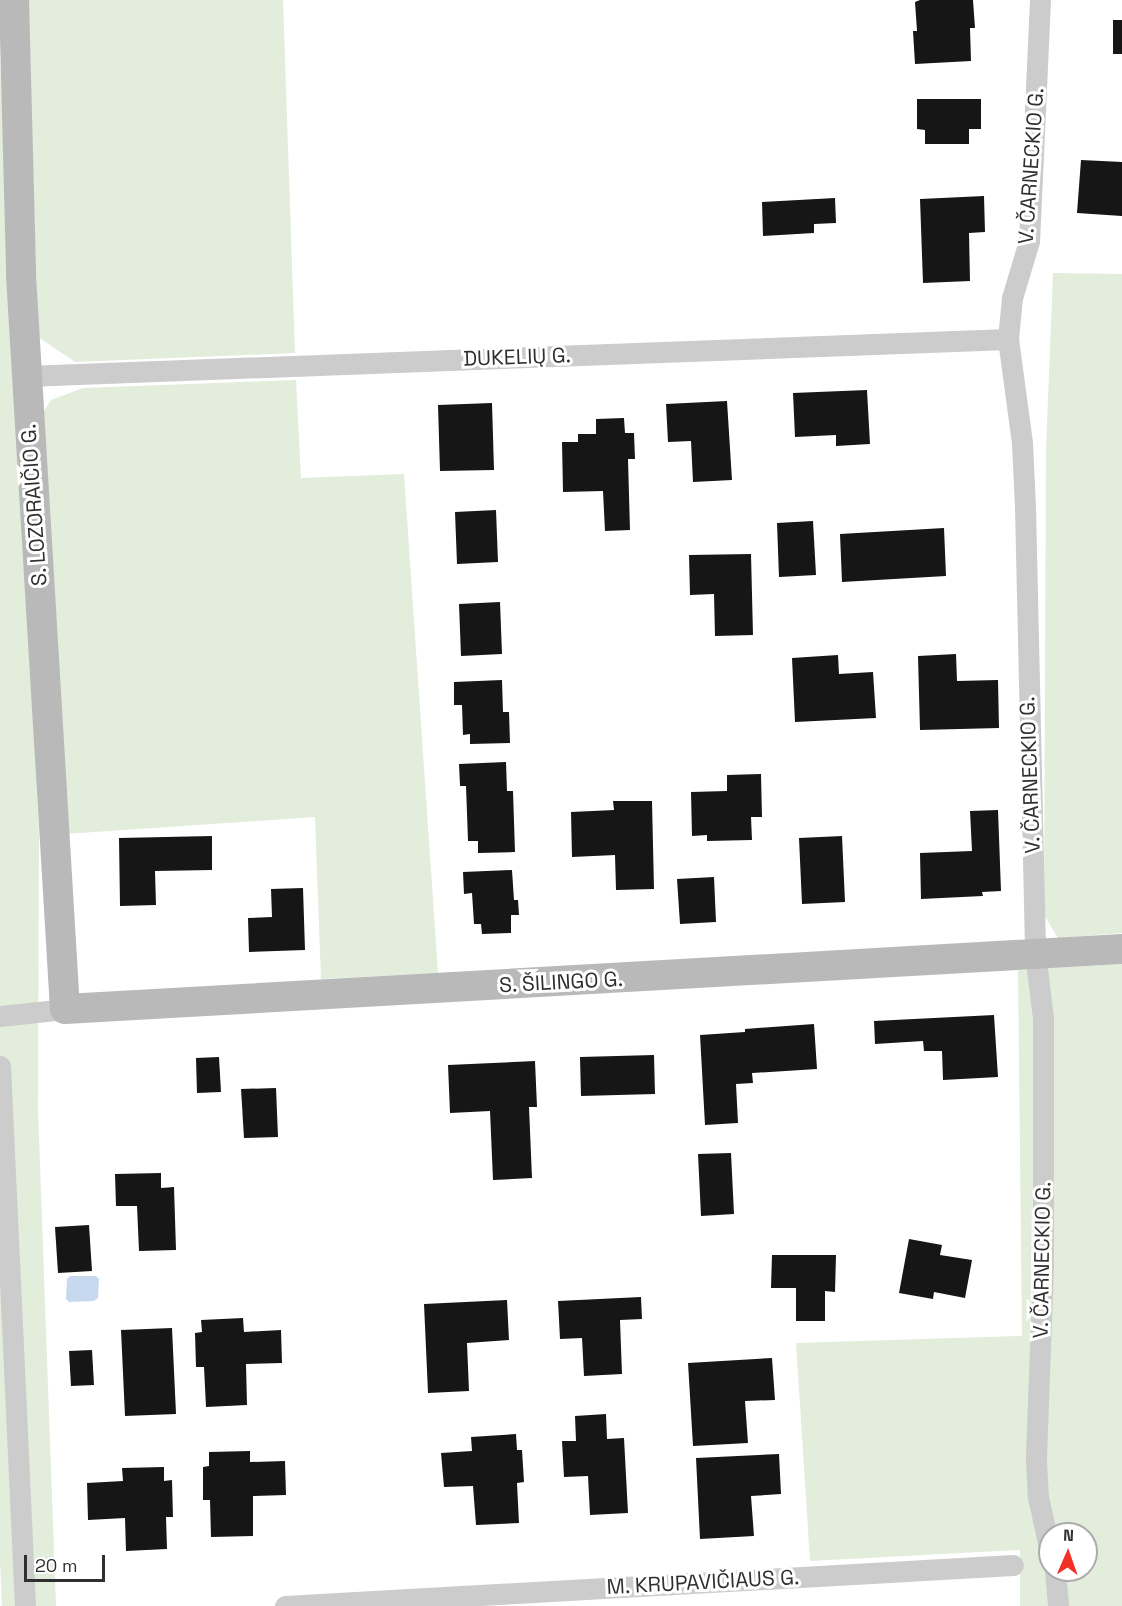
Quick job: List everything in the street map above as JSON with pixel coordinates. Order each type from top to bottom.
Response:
[{"type":"street","name":"S. LOZORAIČIO G.","points":[[14,0],[26,376],[64,1009]]},
{"type":"street","name":"V. ČARNECKIO G.","points":[[1040,0],[1029,241],[1012,298],[1008,339],[1022,443],[1025,496],[1035,954],[1043,1018],[1042,1266],[1036,1460],[1038,1497],[1044,1522]]},
{"type":"street","name":"DUKELIŲ G.","points":[[26,376],[1008,339]]},
{"type":"street","name":"S. ŠILINGO G.","points":[[0,1016],[64,1009],[1122,949]]},
{"type":"street","points":[[0,1066],[25,1606]]},
{"type":"street","name":"M. KRUPAVIČIAUS G.","points":[[285,1606],[1013,1564]]},
{"type":"street","points":[[1056,1582],[1058,1606]]},
{"type":"green space","points":[[28,0],[283,0],[295,353],[75,362],[38,337]]},
{"type":"green space","points":[[0,57],[39,836],[38,1110],[56,1606],[2,1606],[0,1561]]},
{"type":"green space","points":[[1053,273],[1122,274],[1122,933],[1058,938],[1044,915],[1046,449]]},
{"type":"green space","points":[[296,380],[301,478],[404,474],[438,973],[321,979],[315,817],[65,834],[42,414],[51,400],[83,388]]},
{"type":"green space","points":[[1122,964],[1122,1606],[1020,1606],[1020,1550],[810,1561],[796,1343],[1022,1336],[1018,970]]},
{"type":"water","points":[[70,1276],[96,1276],[99,1279],[98,1298],[94,1301],[69,1302],[66,1299],[67,1279]]},
{"type":"building","points":[[920,0],[973,0],[975,28],[970,28],[971,61],[915,64],[913,31],[917,31],[915,2]]},
{"type":"building","points":[[1113,20],[1122,20],[1122,54],[1113,54]]},
{"type":"building","points":[[917,99],[981,99],[981,129],[969,129],[969,144],[925,144],[925,130],[917,129]]},
{"type":"building","points":[[1081,160],[1122,162],[1122,216],[1077,213]]},
{"type":"building","points":[[984,196],[985,232],[969,233],[970,281],[923,283],[920,199]]},
{"type":"building","points":[[835,198],[836,223],[814,224],[814,233],[763,236],[762,202]]},
{"type":"building","points":[[867,390],[870,444],[836,446],[836,435],[795,437],[793,393]]},
{"type":"building","points":[[727,401],[732,480],[693,482],[691,441],[668,442],[666,404]]},
{"type":"building","points":[[492,403],[494,470],[440,471],[438,405]]},
{"type":"building","points":[[624,418],[625,433],[634,433],[635,459],[628,459],[630,530],[605,531],[603,491],[563,492],[562,442],[578,442],[578,434],[596,434],[596,419]]},
{"type":"building","points":[[496,510],[498,562],[457,564],[455,512]]},
{"type":"building","points":[[813,521],[816,575],[779,577],[777,523]]},
{"type":"building","points":[[944,528],[946,576],[842,582],[840,534]]},
{"type":"building","points":[[751,554],[753,635],[715,636],[714,594],[690,595],[689,555]]},
{"type":"building","points":[[500,602],[502,654],[461,656],[459,604]]},
{"type":"building","points":[[956,654],[957,681],[998,680],[999,728],[920,730],[918,656]]},
{"type":"building","points":[[838,655],[839,674],[873,672],[876,718],[795,722],[792,658]]},
{"type":"building","points":[[502,680],[503,712],[509,712],[510,743],[470,744],[470,734],[463,735],[462,705],[454,705],[454,682]]},
{"type":"building","points":[[506,762],[507,791],[513,791],[515,852],[478,853],[478,841],[468,841],[466,786],[460,786],[459,764]]},
{"type":"building","points":[[761,774],[762,817],[751,817],[752,840],[707,841],[707,835],[692,836],[691,792],[727,791],[727,775]]},
{"type":"building","points":[[613,801],[652,801],[654,889],[616,890],[615,855],[572,857],[571,812],[614,810]]},
{"type":"building","points":[[998,810],[1001,891],[982,892],[983,896],[921,899],[920,853],[972,851],[970,811]]},
{"type":"building","points":[[212,836],[212,870],[155,871],[156,905],[120,906],[119,838]]},
{"type":"building","points":[[842,836],[845,902],[802,904],[799,838]]},
{"type":"building","points":[[512,870],[514,900],[518,900],[519,915],[511,915],[511,933],[482,934],[481,924],[474,924],[472,893],[464,894],[463,872]]},
{"type":"building","points":[[714,877],[716,922],[680,924],[677,879]]},
{"type":"building","points":[[303,888],[305,950],[249,952],[248,918],[272,917],[271,889]]},
{"type":"building","points":[[994,1015],[998,1077],[943,1080],[942,1051],[924,1051],[923,1041],[875,1044],[874,1021]]},
{"type":"building","points":[[814,1024],[817,1069],[752,1073],[753,1083],[736,1084],[738,1123],[705,1125],[700,1035]]},
{"type":"building","points":[[654,1055],[655,1094],[581,1096],[580,1057]]},
{"type":"building","points":[[219,1057],[221,1092],[197,1093],[196,1058]]},
{"type":"building","points":[[535,1061],[537,1107],[529,1107],[532,1178],[493,1180],[490,1111],[450,1113],[448,1065]]},
{"type":"building","points":[[276,1088],[278,1137],[244,1138],[241,1089]]},
{"type":"building","points":[[731,1153],[734,1214],[701,1216],[698,1154]]},
{"type":"building","points":[[161,1173],[161,1188],[174,1187],[176,1250],[139,1251],[137,1206],[116,1206],[115,1174]]},
{"type":"building","points":[[89,1225],[92,1271],[58,1273],[55,1227]]},
{"type":"building","points":[[909,1239],[942,1245],[940,1255],[972,1260],[965,1298],[934,1292],[933,1299],[899,1293]]},
{"type":"building","points":[[772,1255],[836,1255],[835,1292],[825,1291],[825,1321],[796,1321],[796,1288],[771,1288]]},
{"type":"building","points":[[641,1297],[642,1319],[620,1320],[622,1374],[584,1376],[582,1338],[560,1339],[558,1301]]},
{"type":"building","points":[[507,1300],[509,1340],[467,1343],[469,1391],[428,1393],[424,1304]]},
{"type":"building","points":[[243,1318],[244,1332],[281,1330],[282,1363],[246,1364],[247,1405],[206,1407],[204,1367],[196,1367],[195,1333],[202,1332],[201,1320]]},
{"type":"building","points":[[172,1328],[176,1414],[125,1416],[121,1330]]},
{"type":"building","points":[[92,1350],[94,1385],[71,1386],[69,1351]]},
{"type":"building","points":[[772,1358],[775,1400],[745,1401],[748,1443],[693,1446],[688,1363]]},
{"type":"building","points":[[606,1414],[607,1439],[624,1438],[628,1513],[590,1515],[588,1476],[564,1477],[562,1441],[576,1441],[575,1416]]},
{"type":"building","points":[[516,1434],[517,1450],[522,1450],[524,1482],[517,1483],[519,1523],[476,1525],[473,1486],[444,1487],[441,1453],[472,1451],[471,1437]]},
{"type":"building","points":[[250,1451],[250,1462],[285,1461],[286,1495],[253,1496],[253,1536],[211,1537],[210,1500],[203,1500],[203,1467],[209,1466],[209,1452]]},
{"type":"building","points":[[779,1454],[781,1494],[751,1496],[754,1536],[700,1539],[696,1458]]},
{"type":"building","points":[[164,1467],[164,1481],[172,1480],[173,1517],[166,1517],[167,1549],[126,1551],[125,1518],[88,1520],[87,1483],[123,1481],[122,1468]]}]
